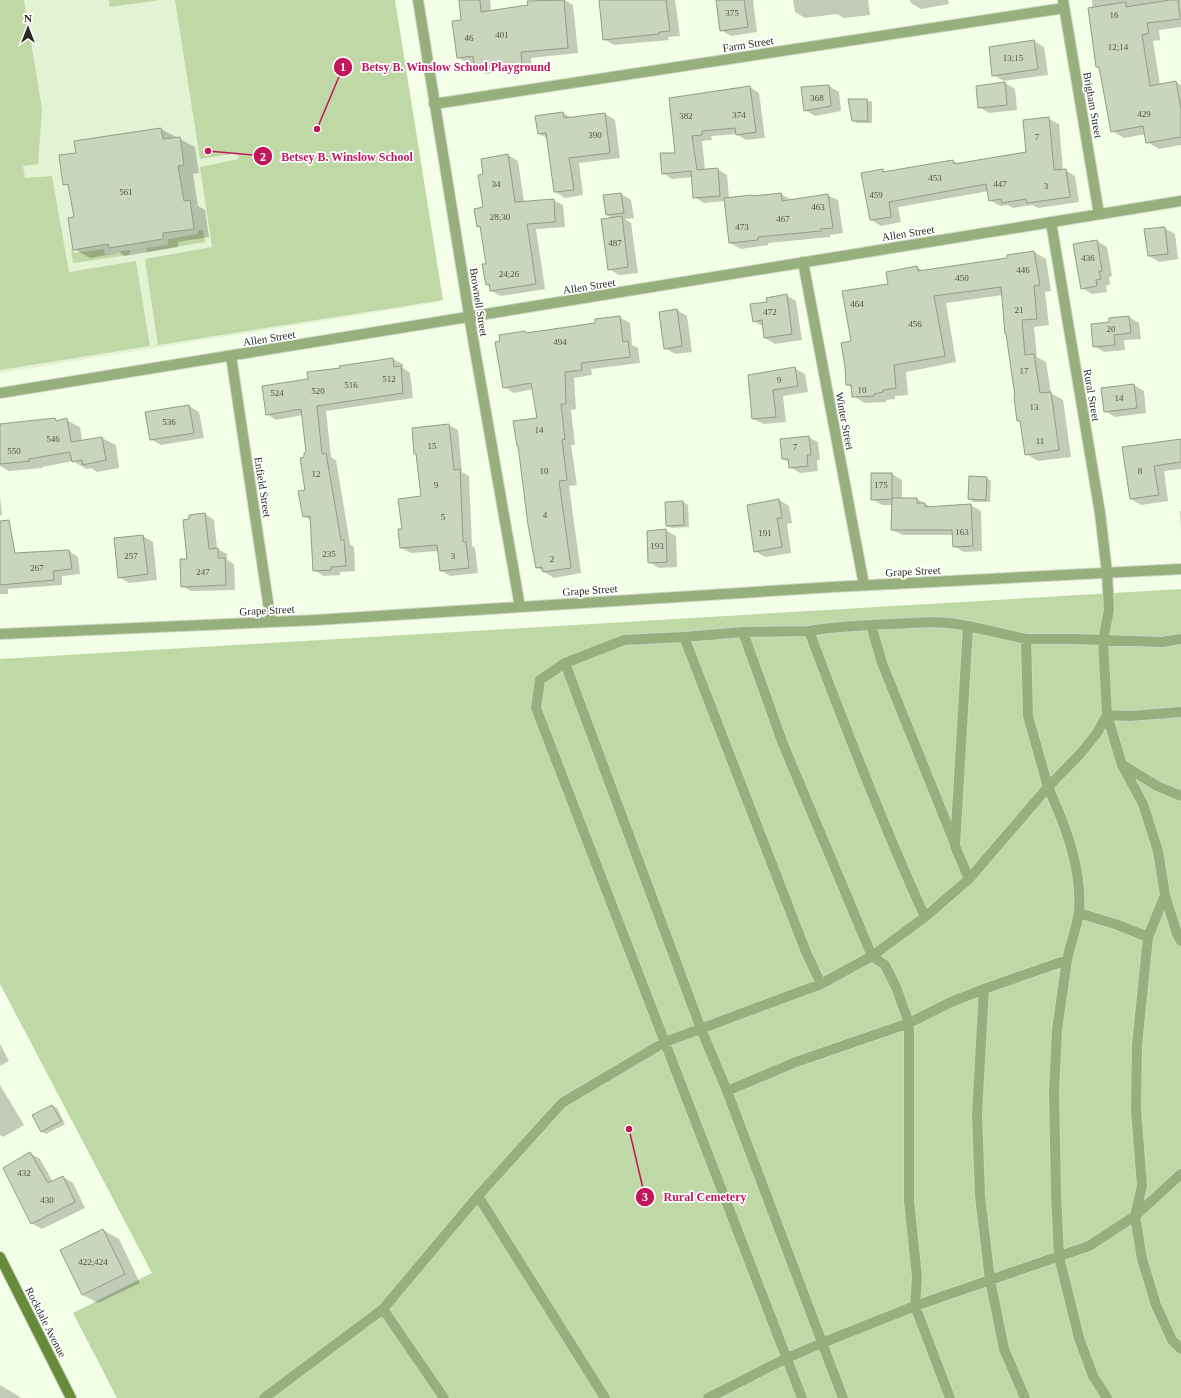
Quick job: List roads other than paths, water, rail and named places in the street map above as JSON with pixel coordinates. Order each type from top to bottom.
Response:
[{"type":"main road","name":"Rockdale Avenue","points":[[0,1257],[71,1398]]},
{"type":"street","name":"Brownell Street","points":[[418,0],[434,104],[520,607]]},
{"type":"street","name":"Farm Street","points":[[434,104],[1064,4]]},
{"type":"street","name":"Brigham Street","points":[[1064,4],[1099,214]]},
{"type":"street","name":"Allen Street","points":[[0,393],[470,318],[1181,201]]},
{"type":"street","name":"Rural Street","points":[[1051,222],[1100,513],[1107,573],[1109,610],[1103,640],[1107,715],[1122,765],[1143,804],[1158,851],[1165,895],[1177,934],[1181,941]]},
{"type":"street","name":"Winter Street","points":[[803,262],[864,585]]},
{"type":"street","name":"Enfield Street","points":[[231,356],[271,622]]},
{"type":"street","name":"Grape Street","points":[[0,634],[271,622],[864,585],[1181,569]]},
{"type":"street","points":[[802,1398],[536,708],[540,680],[565,663],[624,640],[743,632],[952,622],[1026,639],[1162,642],[1181,639]]},
{"type":"street","points":[[871,625],[882,663],[969,879]]},
{"type":"street","points":[[955,846],[968,626]]},
{"type":"street","points":[[809,630],[856,757],[901,865],[925,917]]},
{"type":"street","points":[[743,632],[783,744],[872,956],[885,965],[896,987],[909,1023],[909,1201],[917,1277],[915,1306],[950,1398]]},
{"type":"street","points":[[684,637],[806,952],[820,984]]},
{"type":"street","points":[[1026,639],[1028,716],[1048,788],[1063,821],[1072,848],[1078,877],[1079,913],[1066,960],[1057,1030],[1054,1092],[1059,1257],[1079,1338],[1093,1376],[1107,1398]]},
{"type":"street","points":[[565,663],[701,1029],[727,1091],[843,1398]]},
{"type":"street","points":[[264,1398],[383,1309],[478,1196],[562,1103],[665,1042],[820,984],[872,956],[925,917],[969,879],[1048,788],[1081,753],[1097,733],[1107,715],[1130,716],[1181,712]]},
{"type":"street","points":[[1122,765],[1157,786],[1181,796]]},
{"type":"street","points":[[1165,895],[1148,938],[1137,1045],[1136,1109],[1142,1186],[1135,1216],[1142,1259],[1156,1305],[1172,1340],[1181,1349]]},
{"type":"street","points":[[1079,913],[1118,925],[1148,938]]},
{"type":"street","points":[[727,1091],[796,1062],[909,1023],[951,1002],[984,989],[1066,960]]},
{"type":"street","points":[[984,989],[977,1114],[980,1196],[990,1280],[1004,1349],[1025,1398]]},
{"type":"street","points":[[708,1398],[787,1358],[822,1343],[915,1306],[1089,1246],[1135,1216],[1181,1174]]},
{"type":"street","points":[[478,1196],[605,1398]]},
{"type":"street","points":[[383,1309],[444,1398]]},
{"type":"place","name":"Betsy B. Winslow School Playground","points":[[317,129]]},
{"type":"place","name":"Betsey B. Winslow School","points":[[208,151]]},
{"type":"place","name":"Rural Cemetery","points":[[629,1129]]}]
